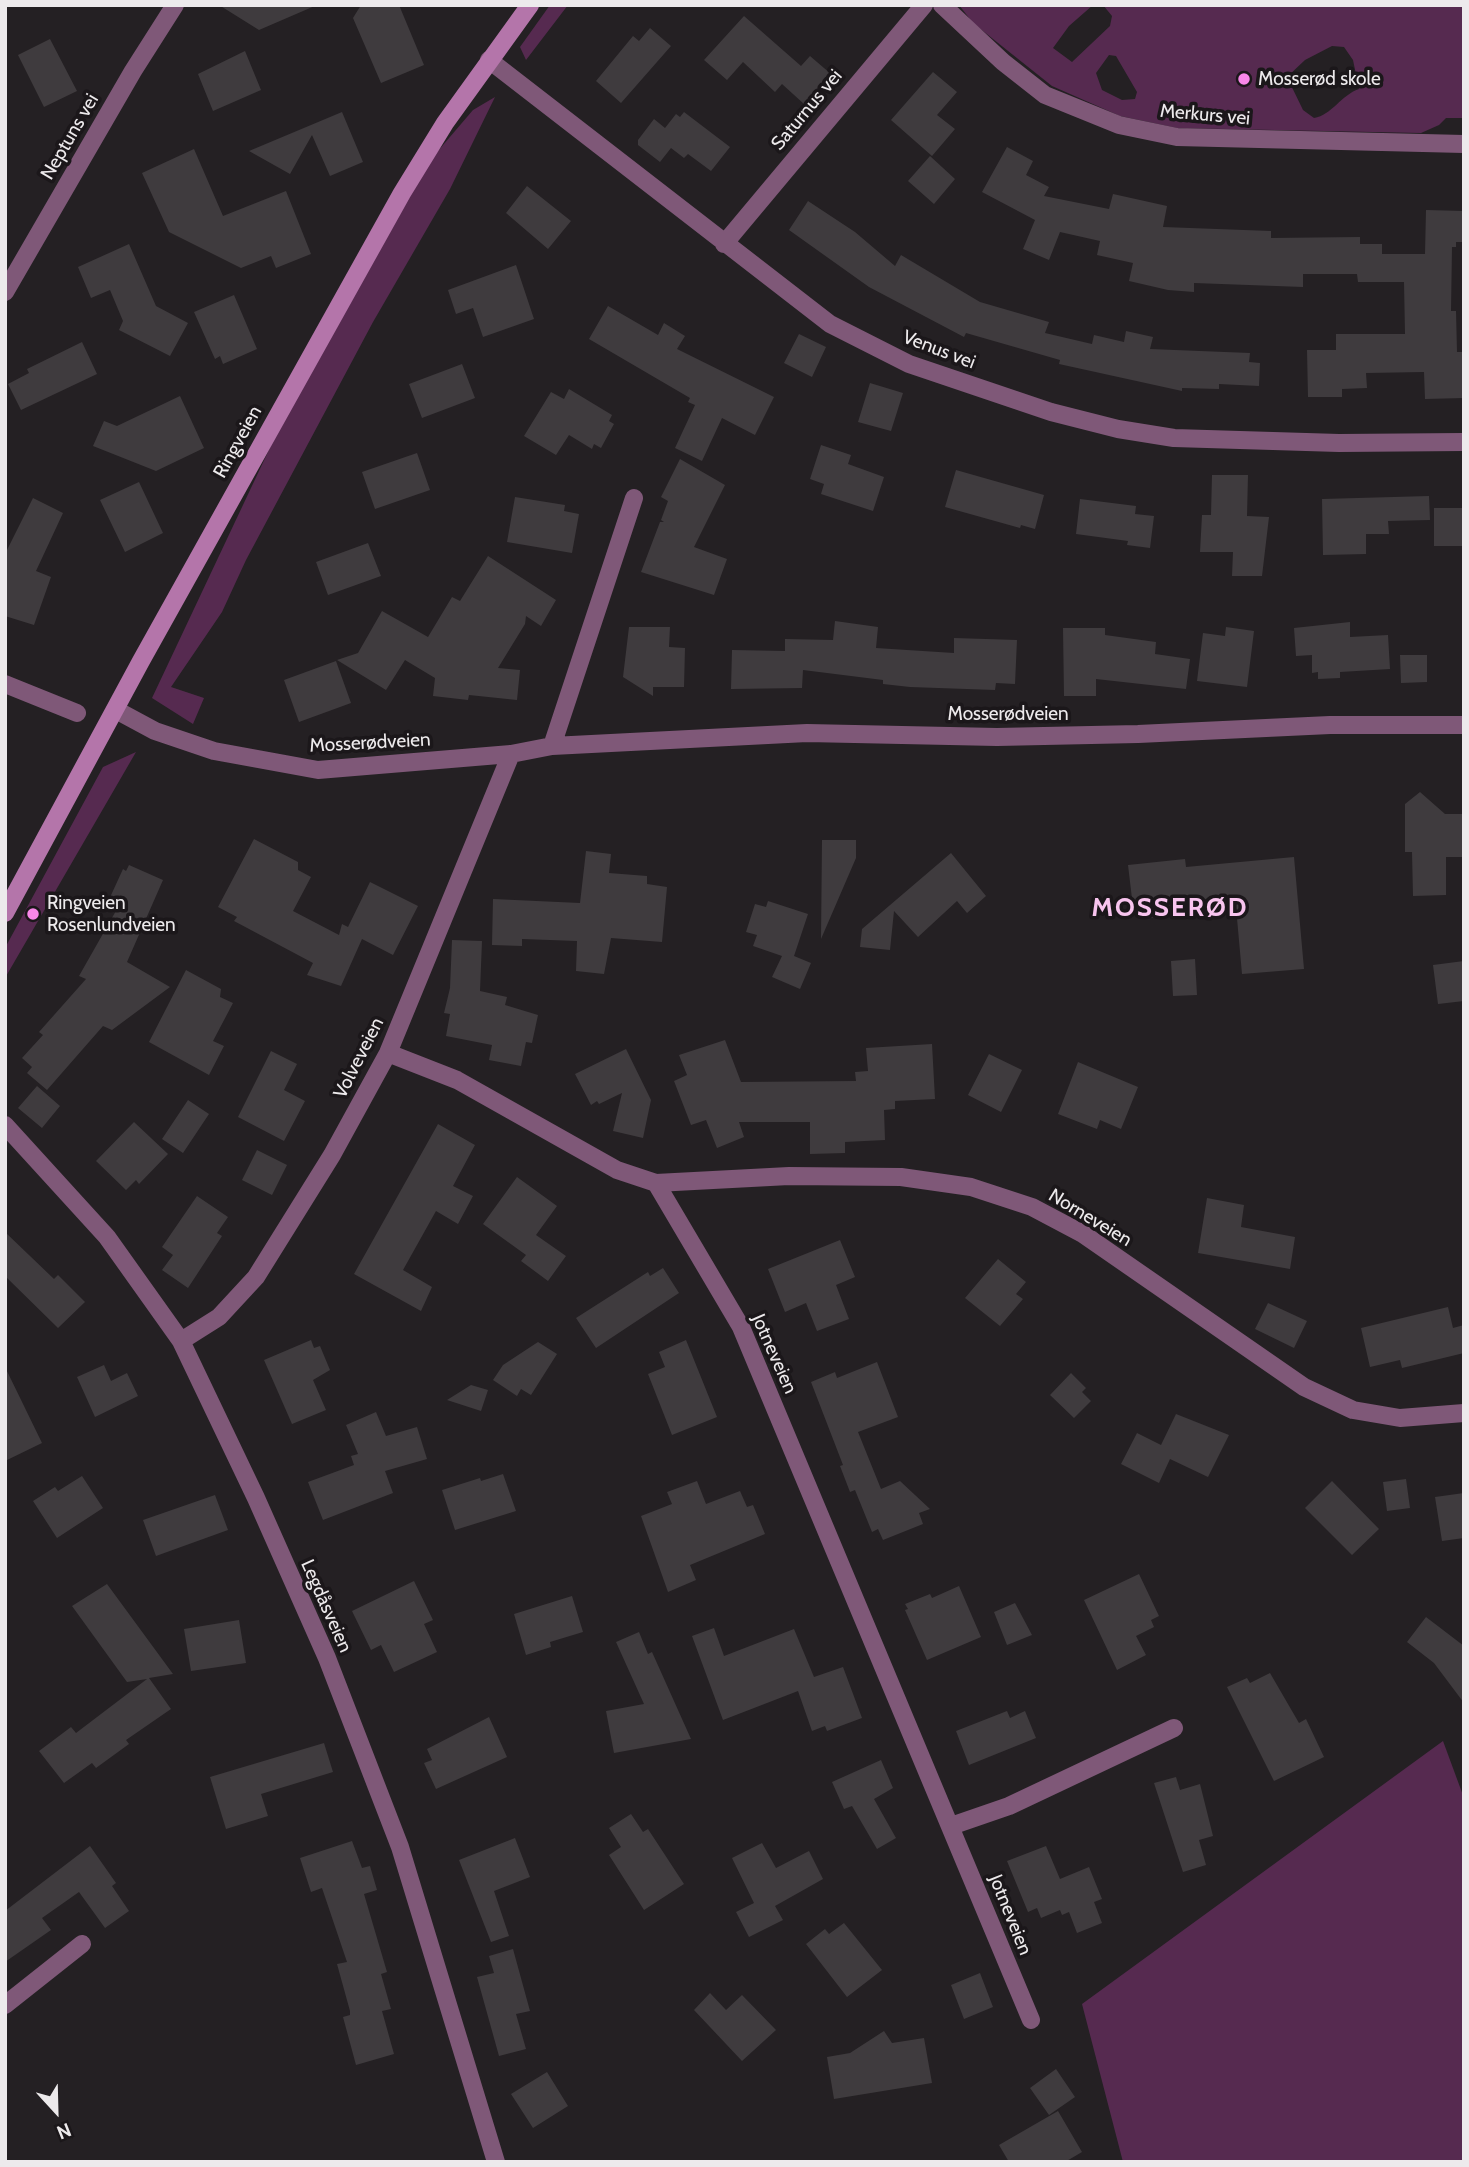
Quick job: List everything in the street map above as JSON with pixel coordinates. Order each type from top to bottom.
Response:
[{"type":"main road","name":"Ringveien","points":[[5,913],[402,193],[489,61],[530,5]]},
{"type":"street","name":"Neptuns vei","points":[[5,292],[133,71],[175,5]]},
{"type":"street","name":"Saturnus vei","points":[[724,244],[924,5]]},
{"type":"street","name":"Merkurs vei","points":[[942,5],[1003,62],[1045,96],[1119,125],[1178,137],[1464,144]]},
{"type":"street","name":"Venus vei","points":[[489,61],[830,324],[909,364],[1051,412],[1118,429],[1174,438],[1339,443],[1464,442]]},
{"type":"street","points":[[552,747],[634,498]]},
{"type":"street","points":[[5,684],[77,713]]},
{"type":"street","name":"Mosserødveien","points":[[116,710],[155,731],[214,751],[318,770],[511,754],[552,747],[807,733],[997,737],[1331,725],[1464,725]]},
{"type":"street","name":"Volveveien","points":[[181,1341],[219,1317],[271,1257],[332,1155],[388,1053],[511,754]]},
{"type":"street","points":[[388,1053],[457,1080],[617,1170],[656,1184]]},
{"type":"street","name":"Legdåsveien","points":[[5,1125],[107,1237],[181,1341],[256,1498],[327,1658],[400,1847],[496,2162]]},
{"type":"street","name":"Norneveien","points":[[656,1184],[789,1175],[901,1177],[971,1187],[1032,1207],[1083,1234],[1304,1387],[1341,1404],[1400,1418],[1464,1413]]},
{"type":"street","name":"Jotneveien","points":[[656,1184],[741,1327],[1031,2020]]},
{"type":"street","points":[[951,1826],[1009,1806],[1174,1728]]},
{"type":"street","points":[[5,2005],[82,1944]]},
{"type":"shaded area","points":[[550,5],[568,5],[526,60],[520,47]]},
{"type":"shaded area","name":"Mosserød skole","points":[[959,5],[1093,5],[1069,26],[1053,48],[1072,62],[1110,26],[1112,16],[1103,5],[1464,5],[1464,118],[1446,118],[1439,125],[1421,133],[1177,128],[1120,116],[1052,86],[973,23]],"holes":[[[1332,46],[1344,47],[1353,60],[1359,89],[1326,113],[1314,118],[1303,110],[1287,77],[1305,60]],[[1109,55],[1116,56],[1137,92],[1135,99],[1122,100],[1102,90],[1096,73]]]},
{"type":"shaded area","points":[[495,97],[450,189],[373,322],[246,560],[222,612],[171,687],[204,698],[193,724],[152,698],[333,314],[402,193],[473,110]]},
{"type":"shaded area","points":[[136,752],[5,978],[5,948],[103,767]]},
{"type":"shaded area","points":[[1443,1741],[1464,1798],[1464,2162],[1123,2162],[1082,2004]]},
{"type":"building","points":[[219,5],[317,5],[259,30]]},
{"type":"building","points":[[361,5],[399,5],[424,65],[381,83],[353,18]]},
{"type":"building","points":[[744,16],[801,66],[810,56],[831,74],[804,104],[782,84],[775,92],[743,62],[727,80],[704,60]]},
{"type":"building","points":[[650,28],[671,46],[621,103],[596,81],[633,36],[639,41]]},
{"type":"building","points":[[50,39],[77,91],[44,107],[18,55]]},
{"type":"building","points":[[245,51],[261,90],[213,111],[198,74]]},
{"type":"building","points":[[933,72],[957,92],[937,115],[955,129],[932,156],[891,120]]},
{"type":"building","points":[[342,112],[363,162],[330,176],[312,135],[290,174],[249,151]]},
{"type":"building","points":[[684,112],[730,147],[711,171],[688,154],[684,158],[671,148],[660,162],[638,145],[638,140],[654,119],[665,128],[676,114],[680,117]]},
{"type":"building","points":[[1007,147],[1033,161],[1026,175],[1049,187],[1044,196],[1109,209],[1113,194],[1167,206],[1163,227],[1271,231],[1271,238],[1360,237],[1360,244],[1382,244],[1382,254],[1425,254],[1426,210],[1464,211],[1464,242],[1456,242],[1456,247],[1452,247],[1451,311],[1456,311],[1457,352],[1464,352],[1464,398],[1425,399],[1424,372],[1366,373],[1367,388],[1342,389],[1342,397],[1308,397],[1307,350],[1336,350],[1336,334],[1405,334],[1404,282],[1358,282],[1357,274],[1303,274],[1303,287],[1194,283],[1194,292],[1168,290],[1129,281],[1133,263],[1097,255],[1100,241],[1060,232],[1049,260],[1023,249],[1035,220],[982,192]]},
{"type":"building","points":[[194,149],[223,216],[286,191],[311,254],[276,268],[271,256],[241,268],[169,232],[142,173]]},
{"type":"building","points":[[930,156],[955,179],[934,204],[908,181]]},
{"type":"building","points":[[527,186],[571,221],[548,249],[506,213]]},
{"type":"building","points":[[808,201],[855,232],[895,266],[901,255],[980,302],[1049,322],[1045,333],[1092,344],[1094,335],[1124,342],[1126,331],[1153,337],[1150,349],[1250,353],[1249,362],[1260,363],[1259,386],[1219,384],[1219,389],[1182,388],[1182,391],[1059,364],[1060,360],[966,333],[964,337],[869,287],[789,230]]},
{"type":"building","points":[[129,244],[156,306],[188,323],[170,356],[119,330],[123,321],[110,290],[91,298],[78,267]]},
{"type":"building","points":[[516,265],[534,319],[483,337],[473,308],[456,314],[448,290]]},
{"type":"building","points":[[234,295],[257,349],[223,364],[220,356],[215,359],[194,312]]},
{"type":"building","points":[[608,306],[658,335],[664,323],[685,336],[677,349],[774,397],[755,435],[722,418],[702,461],[675,448],[695,405],[688,402],[690,398],[589,339]]},
{"type":"building","points":[[799,334],[826,347],[812,377],[784,363]]},
{"type":"building","points":[[82,342],[97,374],[21,410],[8,384],[29,373],[27,369]]},
{"type":"building","points":[[462,364],[475,398],[422,418],[409,384]]},
{"type":"building","points":[[870,383],[903,393],[891,431],[858,422]]},
{"type":"building","points":[[569,389],[612,415],[609,421],[614,424],[601,448],[594,444],[592,449],[569,435],[556,455],[524,436],[551,392],[564,399]]},
{"type":"building","points":[[180,396],[204,448],[156,471],[93,446],[104,421],[117,426]]},
{"type":"building","points":[[821,445],[851,455],[848,464],[884,477],[873,511],[821,494],[824,484],[810,479]]},
{"type":"building","points":[[417,453],[430,490],[375,509],[362,472]]},
{"type":"building","points":[[680,459],[725,485],[694,547],[727,559],[714,595],[641,572],[660,522],[664,522],[661,520],[668,501],[661,497]]},
{"type":"building","points":[[956,470],[1044,495],[1035,529],[1021,525],[1020,528],[945,507]]},
{"type":"building","points":[[1212,475],[1248,475],[1247,516],[1269,517],[1262,576],[1232,576],[1233,552],[1200,552],[1202,515],[1211,515]]},
{"type":"building","points":[[139,482],[163,533],[125,552],[100,500]]},
{"type":"building","points":[[1429,496],[1430,520],[1388,521],[1389,534],[1366,534],[1366,554],[1323,555],[1322,499]]},
{"type":"building","points":[[515,497],[565,505],[564,511],[579,514],[572,553],[507,542]]},
{"type":"building","points":[[33,498],[63,513],[36,571],[51,577],[34,625],[5,616],[5,554]]},
{"type":"building","points":[[1080,499],[1136,506],[1135,514],[1154,516],[1150,548],[1127,545],[1128,541],[1076,534]]},
{"type":"building","points":[[1434,508],[1464,508],[1464,546],[1434,546]]},
{"type":"building","points":[[368,543],[381,576],[328,595],[316,562]]},
{"type":"building","points":[[488,556],[556,600],[541,626],[526,616],[525,624],[498,668],[520,670],[517,700],[469,695],[468,700],[433,696],[435,678],[405,660],[386,690],[337,660],[358,653],[382,611],[428,637],[452,597],[460,601]]},
{"type":"building","points":[[835,621],[878,627],[876,648],[954,653],[954,638],[1017,640],[1015,684],[996,683],[995,690],[910,687],[883,684],[883,680],[803,670],[802,688],[731,689],[732,650],[785,651],[785,639],[833,640]]},
{"type":"building","points":[[1350,622],[1350,637],[1388,635],[1390,669],[1340,672],[1340,678],[1318,679],[1318,672],[1312,673],[1312,655],[1296,656],[1294,628]]},
{"type":"building","points":[[629,627],[670,627],[669,647],[685,648],[684,687],[653,687],[653,696],[623,677]]},
{"type":"building","points":[[1226,627],[1254,631],[1247,687],[1197,681],[1203,633],[1225,636]]},
{"type":"building","points":[[1063,628],[1105,628],[1105,635],[1156,642],[1155,654],[1190,659],[1186,689],[1096,679],[1096,696],[1064,696]]},
{"type":"building","points":[[1400,655],[1427,655],[1427,682],[1401,683]]},
{"type":"building","points":[[336,661],[351,703],[299,722],[284,680]]},
{"type":"building","points":[[1420,792],[1445,814],[1464,814],[1464,857],[1446,857],[1446,895],[1413,896],[1412,852],[1405,852],[1405,804]]},
{"type":"building","points":[[254,839],[298,862],[298,870],[311,877],[293,911],[339,935],[342,924],[348,927],[370,882],[418,906],[393,955],[362,939],[341,986],[307,975],[313,963],[234,921],[237,917],[218,907]]},
{"type":"building","points":[[822,840],[856,840],[856,858],[821,939]]},
{"type":"building","points":[[586,851],[611,854],[609,873],[647,876],[647,884],[667,887],[662,942],[611,938],[604,974],[576,971],[577,941],[522,939],[522,946],[492,945],[493,899],[580,903]]},
{"type":"building","points":[[951,853],[986,896],[967,913],[957,901],[918,937],[894,911],[890,950],[860,947],[862,929]]},
{"type":"building","points":[[1294,857],[1304,969],[1242,974],[1235,896],[1175,902],[1177,915],[1149,918],[1147,905],[1133,907],[1128,865],[1185,859],[1186,867]]},
{"type":"building","points":[[129,865],[163,880],[127,962],[170,987],[112,1030],[103,1026],[47,1090],[27,1073],[32,1067],[22,1058],[43,1035],[39,1032],[86,979],[79,976],[117,909],[107,904],[123,869],[126,871]]},
{"type":"building","points":[[768,901],[808,914],[794,956],[811,963],[800,989],[772,977],[782,956],[753,946],[757,935],[746,932],[755,904],[766,907]]},
{"type":"building","points":[[452,940],[482,941],[480,991],[507,997],[505,1005],[538,1015],[532,1043],[526,1042],[521,1066],[489,1060],[492,1045],[446,1036],[450,1014],[444,1013],[450,988]]},
{"type":"building","points":[[1195,959],[1197,995],[1173,996],[1171,961]]},
{"type":"building","points":[[1464,961],[1464,1001],[1438,1004],[1433,965]]},
{"type":"building","points":[[186,970],[221,989],[220,997],[233,1003],[213,1041],[224,1046],[209,1075],[149,1042]]},
{"type":"building","points":[[725,1040],[741,1082],[856,1081],[855,1072],[868,1071],[866,1048],[932,1044],[935,1099],[895,1101],[895,1109],[884,1110],[885,1140],[845,1142],[845,1153],[810,1154],[810,1122],[739,1122],[744,1137],[717,1148],[706,1120],[691,1125],[674,1081],[687,1075],[679,1055]]},
{"type":"building","points":[[626,1049],[651,1100],[643,1138],[613,1131],[622,1093],[591,1105],[575,1074]]},
{"type":"building","points":[[271,1051],[297,1064],[284,1090],[305,1101],[284,1141],[238,1117]]},
{"type":"building","points":[[989,1054],[1022,1070],[1001,1112],[968,1095]]},
{"type":"building","points":[[1078,1062],[1138,1087],[1121,1129],[1100,1120],[1097,1129],[1058,1114]]},
{"type":"building","points":[[37,1086],[60,1106],[42,1128],[18,1108]]},
{"type":"building","points":[[188,1100],[209,1114],[183,1153],[162,1139]]},
{"type":"building","points":[[134,1122],[168,1154],[139,1184],[136,1180],[126,1190],[96,1161]]},
{"type":"building","points":[[438,1124],[475,1145],[453,1186],[473,1196],[458,1224],[436,1211],[403,1270],[432,1287],[421,1311],[354,1274]]},
{"type":"building","points":[[257,1150],[287,1165],[272,1195],[242,1180]]},
{"type":"building","points":[[517,1177],[557,1206],[536,1235],[566,1256],[548,1281],[521,1261],[526,1255],[483,1224]]},
{"type":"building","points":[[197,1196],[228,1217],[217,1233],[222,1236],[188,1288],[162,1270],[173,1255],[162,1247]]},
{"type":"building","points":[[1207,1198],[1244,1205],[1241,1227],[1295,1237],[1290,1269],[1198,1253]]},
{"type":"building","points":[[5,1232],[54,1279],[58,1275],[85,1302],[58,1328],[5,1276]]},
{"type":"building","points":[[840,1240],[855,1277],[836,1285],[849,1319],[817,1331],[806,1303],[785,1312],[768,1269]]},
{"type":"building","points":[[998,1259],[1026,1282],[1016,1294],[1023,1299],[1000,1326],[965,1298]]},
{"type":"building","points":[[663,1268],[679,1293],[596,1348],[576,1318],[648,1272],[650,1276]]},
{"type":"building","points":[[1268,1303],[1307,1321],[1294,1348],[1255,1329]]},
{"type":"building","points":[[1448,1307],[1453,1328],[1464,1325],[1464,1353],[1402,1368],[1400,1360],[1370,1367],[1361,1328]]},
{"type":"building","points":[[311,1340],[314,1348],[320,1346],[330,1370],[313,1380],[326,1410],[292,1424],[264,1360]]},
{"type":"building","points":[[686,1340],[717,1417],[672,1435],[648,1374],[665,1367],[659,1352]]},
{"type":"building","points":[[538,1342],[557,1354],[531,1395],[521,1389],[517,1396],[493,1380],[503,1365]]},
{"type":"building","points":[[877,1362],[898,1417],[858,1432],[881,1489],[900,1481],[930,1509],[919,1513],[923,1524],[883,1540],[878,1529],[872,1532],[855,1490],[850,1492],[840,1466],[843,1465],[811,1382],[835,1372],[837,1378]]},
{"type":"building","points":[[104,1365],[111,1381],[127,1373],[138,1396],[95,1417],[77,1377]]},
{"type":"building","points":[[5,1367],[42,1443],[5,1461]]},
{"type":"building","points":[[1071,1373],[1086,1388],[1082,1392],[1091,1401],[1074,1418],[1050,1395]]},
{"type":"building","points":[[471,1385],[488,1390],[481,1411],[447,1400]]},
{"type":"building","points":[[376,1412],[386,1436],[417,1427],[427,1459],[385,1471],[393,1493],[323,1520],[308,1482],[354,1465],[351,1456],[358,1454],[346,1425]]},
{"type":"building","points":[[1176,1414],[1229,1435],[1208,1477],[1170,1459],[1159,1483],[1121,1464],[1137,1433],[1161,1445]]},
{"type":"building","points":[[503,1474],[516,1511],[455,1530],[442,1490]]},
{"type":"building","points":[[82,1476],[103,1508],[57,1538],[33,1501],[55,1487],[58,1491]]},
{"type":"building","points":[[1406,1479],[1410,1508],[1387,1511],[1383,1482]]},
{"type":"building","points":[[697,1481],[706,1504],[740,1491],[747,1507],[753,1505],[765,1534],[690,1565],[696,1580],[668,1592],[641,1516],[672,1504],[667,1492]]},
{"type":"building","points":[[1332,1481],[1379,1529],[1352,1555],[1305,1508]]},
{"type":"building","points":[[1464,1493],[1464,1538],[1442,1541],[1435,1497]]},
{"type":"building","points":[[215,1495],[228,1530],[156,1556],[143,1520]]},
{"type":"building","points":[[1139,1574],[1159,1616],[1151,1620],[1154,1627],[1136,1636],[1146,1655],[1117,1670],[1084,1600]]},
{"type":"building","points":[[414,1581],[433,1620],[424,1624],[437,1652],[394,1672],[381,1645],[371,1650],[352,1611]]},
{"type":"building","points":[[107,1584],[173,1674],[149,1678],[171,1709],[126,1740],[129,1744],[96,1768],[92,1763],[64,1783],[39,1751],[71,1727],[76,1733],[147,1679],[127,1682],[72,1606]]},
{"type":"building","points":[[959,1586],[981,1637],[927,1660],[905,1610],[908,1609],[905,1604],[930,1594],[932,1598]]},
{"type":"building","points":[[572,1596],[583,1632],[550,1642],[551,1647],[526,1655],[514,1614]]},
{"type":"building","points":[[1015,1603],[1032,1635],[1007,1645],[994,1612]]},
{"type":"building","points":[[1426,1617],[1464,1646],[1464,1703],[1434,1663],[1407,1642]]},
{"type":"building","points":[[239,1620],[246,1663],[191,1671],[184,1629]]},
{"type":"building","points":[[714,1628],[724,1656],[794,1629],[814,1677],[843,1667],[862,1718],[827,1731],[825,1726],[812,1731],[798,1691],[723,1720],[692,1636]]},
{"type":"building","points":[[639,1632],[648,1654],[652,1652],[691,1739],[614,1753],[606,1711],[644,1704],[616,1642]]},
{"type":"building","points":[[1270,1673],[1299,1723],[1306,1719],[1324,1757],[1274,1781],[1227,1687],[1247,1678],[1250,1683]]},
{"type":"building","points":[[1007,1711],[1010,1718],[1025,1711],[1036,1738],[969,1765],[956,1731]]},
{"type":"building","points":[[489,1717],[507,1757],[436,1789],[424,1763],[432,1760],[427,1749]]},
{"type":"building","points":[[324,1743],[333,1772],[261,1794],[268,1816],[226,1829],[210,1777]]},
{"type":"building","points":[[881,1760],[893,1788],[874,1799],[896,1838],[877,1849],[852,1806],[844,1809],[832,1782]]},
{"type":"building","points":[[1176,1777],[1180,1790],[1200,1784],[1213,1836],[1199,1840],[1206,1865],[1183,1872],[1154,1783]]},
{"type":"building","points":[[631,1814],[643,1832],[648,1829],[684,1884],[644,1910],[609,1855],[621,1847],[609,1828]]},
{"type":"building","points":[[515,1838],[530,1877],[494,1891],[509,1936],[491,1942],[459,1860]]},
{"type":"building","points":[[352,1841],[362,1868],[370,1866],[377,1890],[364,1894],[387,1972],[381,1974],[391,2009],[382,2011],[394,2054],[356,2065],[343,2017],[350,2015],[350,2011],[337,1964],[347,1962],[322,1888],[311,1892],[300,1858]]},
{"type":"building","points":[[762,1843],[776,1868],[809,1851],[823,1879],[775,1906],[783,1920],[749,1937],[736,1912],[754,1903],[732,1858]]},
{"type":"building","points":[[90,1846],[116,1883],[112,1886],[129,1911],[105,1928],[79,1892],[42,1918],[51,1930],[5,1962],[5,1911]]},
{"type":"building","points":[[1046,1846],[1060,1879],[1089,1867],[1102,1899],[1094,1902],[1102,1923],[1077,1933],[1069,1912],[1062,1915],[1060,1910],[1041,1918],[1037,1908],[1028,1912],[1007,1861]]},
{"type":"building","points":[[844,1923],[882,1970],[847,1997],[806,1944],[825,1929],[829,1934]]},
{"type":"building","points":[[513,1949],[530,2011],[516,2014],[526,2049],[499,2056],[477,1977],[494,1973],[489,1956]]},
{"type":"building","points":[[980,1973],[993,2007],[964,2019],[951,1985]]},
{"type":"building","points":[[710,1993],[726,2010],[742,1995],[776,2030],[742,2061],[694,2010]]},
{"type":"building","points":[[884,2031],[892,2043],[924,2038],[932,2083],[834,2099],[827,2057],[850,2053]]},
{"type":"building","points":[[1056,2069],[1075,2097],[1049,2115],[1030,2088]]},
{"type":"building","points":[[547,2072],[568,2106],[533,2128],[511,2094]]},
{"type":"building","points":[[1058,2111],[1082,2152],[1065,2162],[1009,2162],[999,2145]]},
{"type":"place","name":"Mosserød skole","points":[[1244,79]]},
{"type":"place","name":"Ringveien Rosenlundveien","points":[[33,914]]},
{"type":"district","name":"MOSSERØD","points":[[1170,908]]}]
